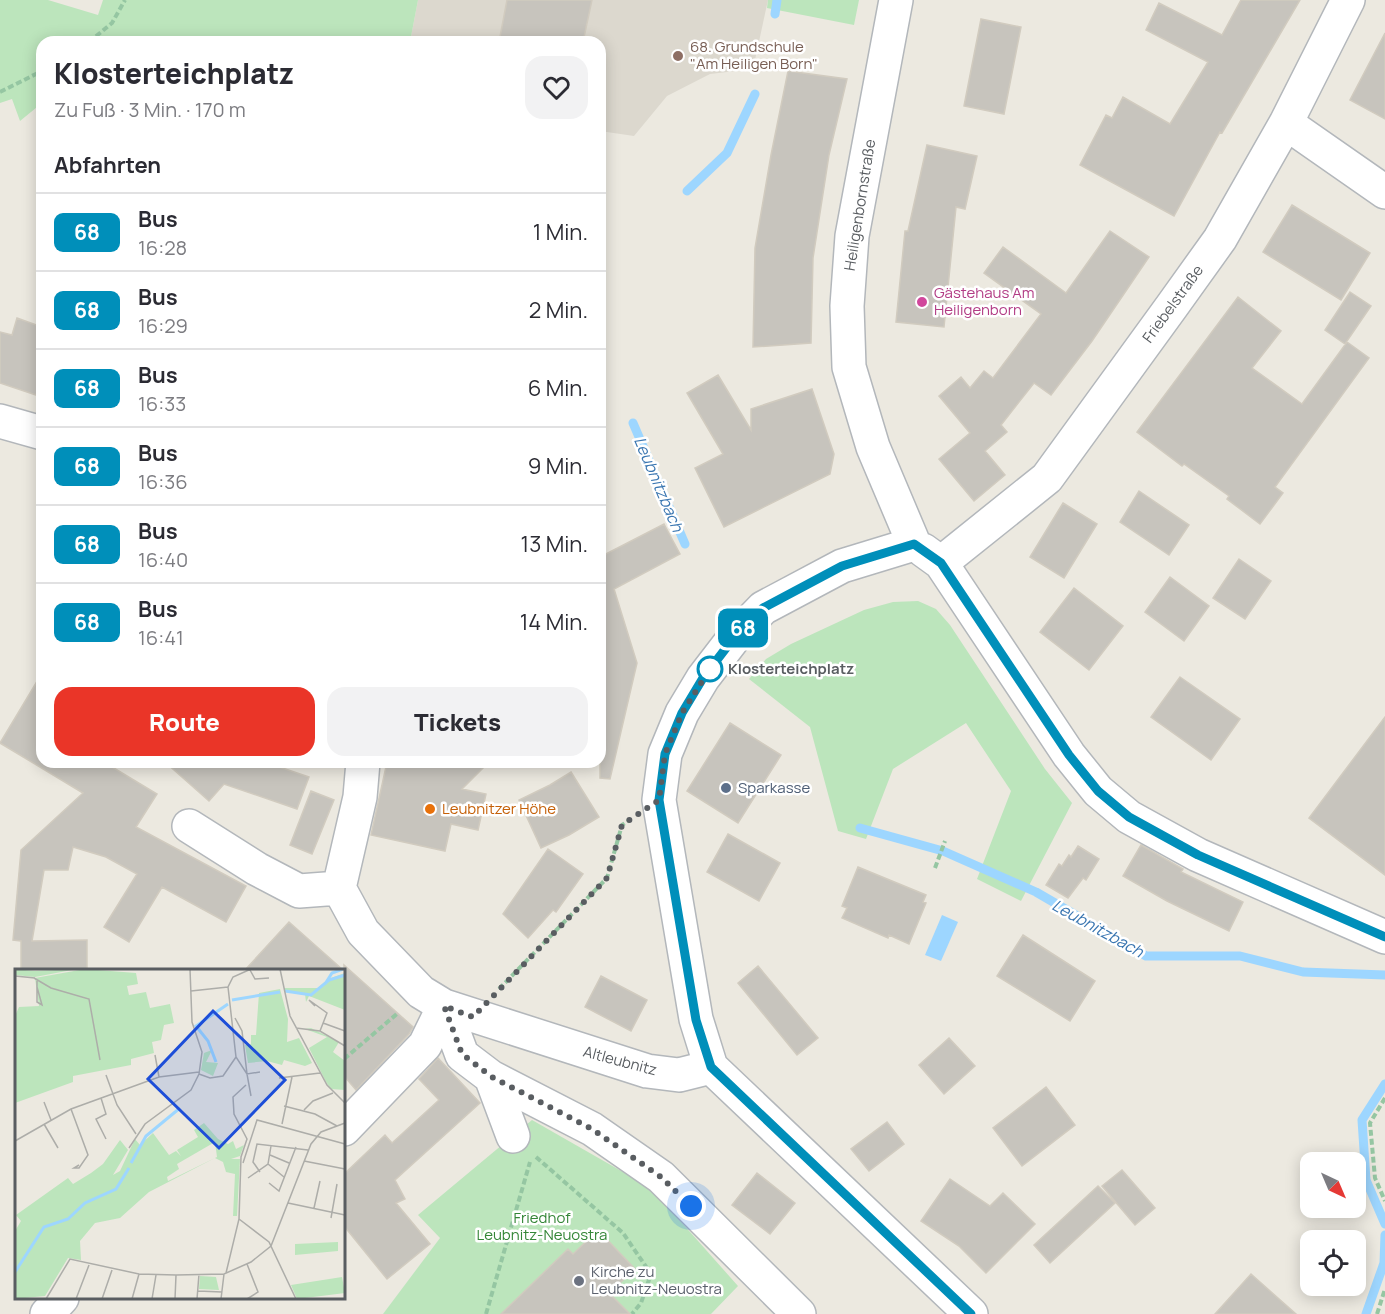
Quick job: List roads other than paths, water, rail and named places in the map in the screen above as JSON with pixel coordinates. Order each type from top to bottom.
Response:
[{"type":"street","name":"Heiligenbornstraße","points":[[896,0],[852,236],[847,316],[849,367],[873,447],[914,544]]},
{"type":"street","name":"Friebelstraße","points":[[941,563],[1047,478],[1220,239],[1286,123],[1348,0]]},
{"type":"street","points":[[1286,123],[1385,192]]},
{"type":"street","points":[[0,421],[36,431]]},
{"type":"street","points":[[971,1314],[711,1067],[696,1020],[659,800],[665,754],[682,713],[703,678],[733,639],[763,608],[842,566],[914,544],[941,563],[1069,755],[1098,791],[1129,817],[1198,855],[1385,937]]},
{"type":"street","points":[[189,826],[257,869],[298,891],[339,888],[360,797],[362,768]]},
{"type":"street","name":"Altleubnitz","points":[[339,888],[363,932],[421,992],[459,1012],[647,1071],[679,1075],[711,1067]]},
{"type":"street","points":[[459,1012],[462,1054],[492,1077],[592,1129],[661,1177],[799,1314]]},
{"type":"street","points":[[345,1128],[459,1012]]},
{"type":"street","points":[[492,1077],[513,1136]]},
{"type":"street","points":[[47,1314],[61,1299]]},
{"type":"water","points":[[942,915],[958,922],[941,961],[925,955]]},
{"type":"waterway","name":"Leubnitzbach","points":[[775,14],[777,0]]},
{"type":"waterway","name":"Leubnitzbach","points":[[687,191],[727,153],[755,94]]},
{"type":"waterway","name":"Leubnitzbach","points":[[633,423],[685,544]]},
{"type":"waterway","name":"Leubnitzbach","points":[[860,828],[943,851],[1036,892],[1146,956],[1240,956],[1303,972],[1385,975]]},
{"type":"waterway","name":"Leubnitzbach","points":[[1385,1084],[1362,1120],[1366,1180],[1385,1224]]},
{"type":"waterway","name":"Leubnitzbach","points":[[1366,1314],[1384,1263],[1385,1235]]},
{"type":"place","name":"68. Grundschule \"Am Heiligen Born\"","points":[[678,56]]},
{"type":"place","name":"Gästehaus Am Heiligenborn","points":[[922,302]]},
{"type":"place","name":"Klosterteichplatz","points":[[710,669]]},
{"type":"place","name":"Sparkasse","points":[[726,788]]},
{"type":"place","name":"Leubnitzer Höhe","points":[[430,809]]},
{"type":"place","name":"Kirche zu Leubnitz-Neuostra","points":[[579,1281]]},
{"type":"park label","name":"Friedhof Leubnitz-Neuostra","points":[[542,1226]]}]
